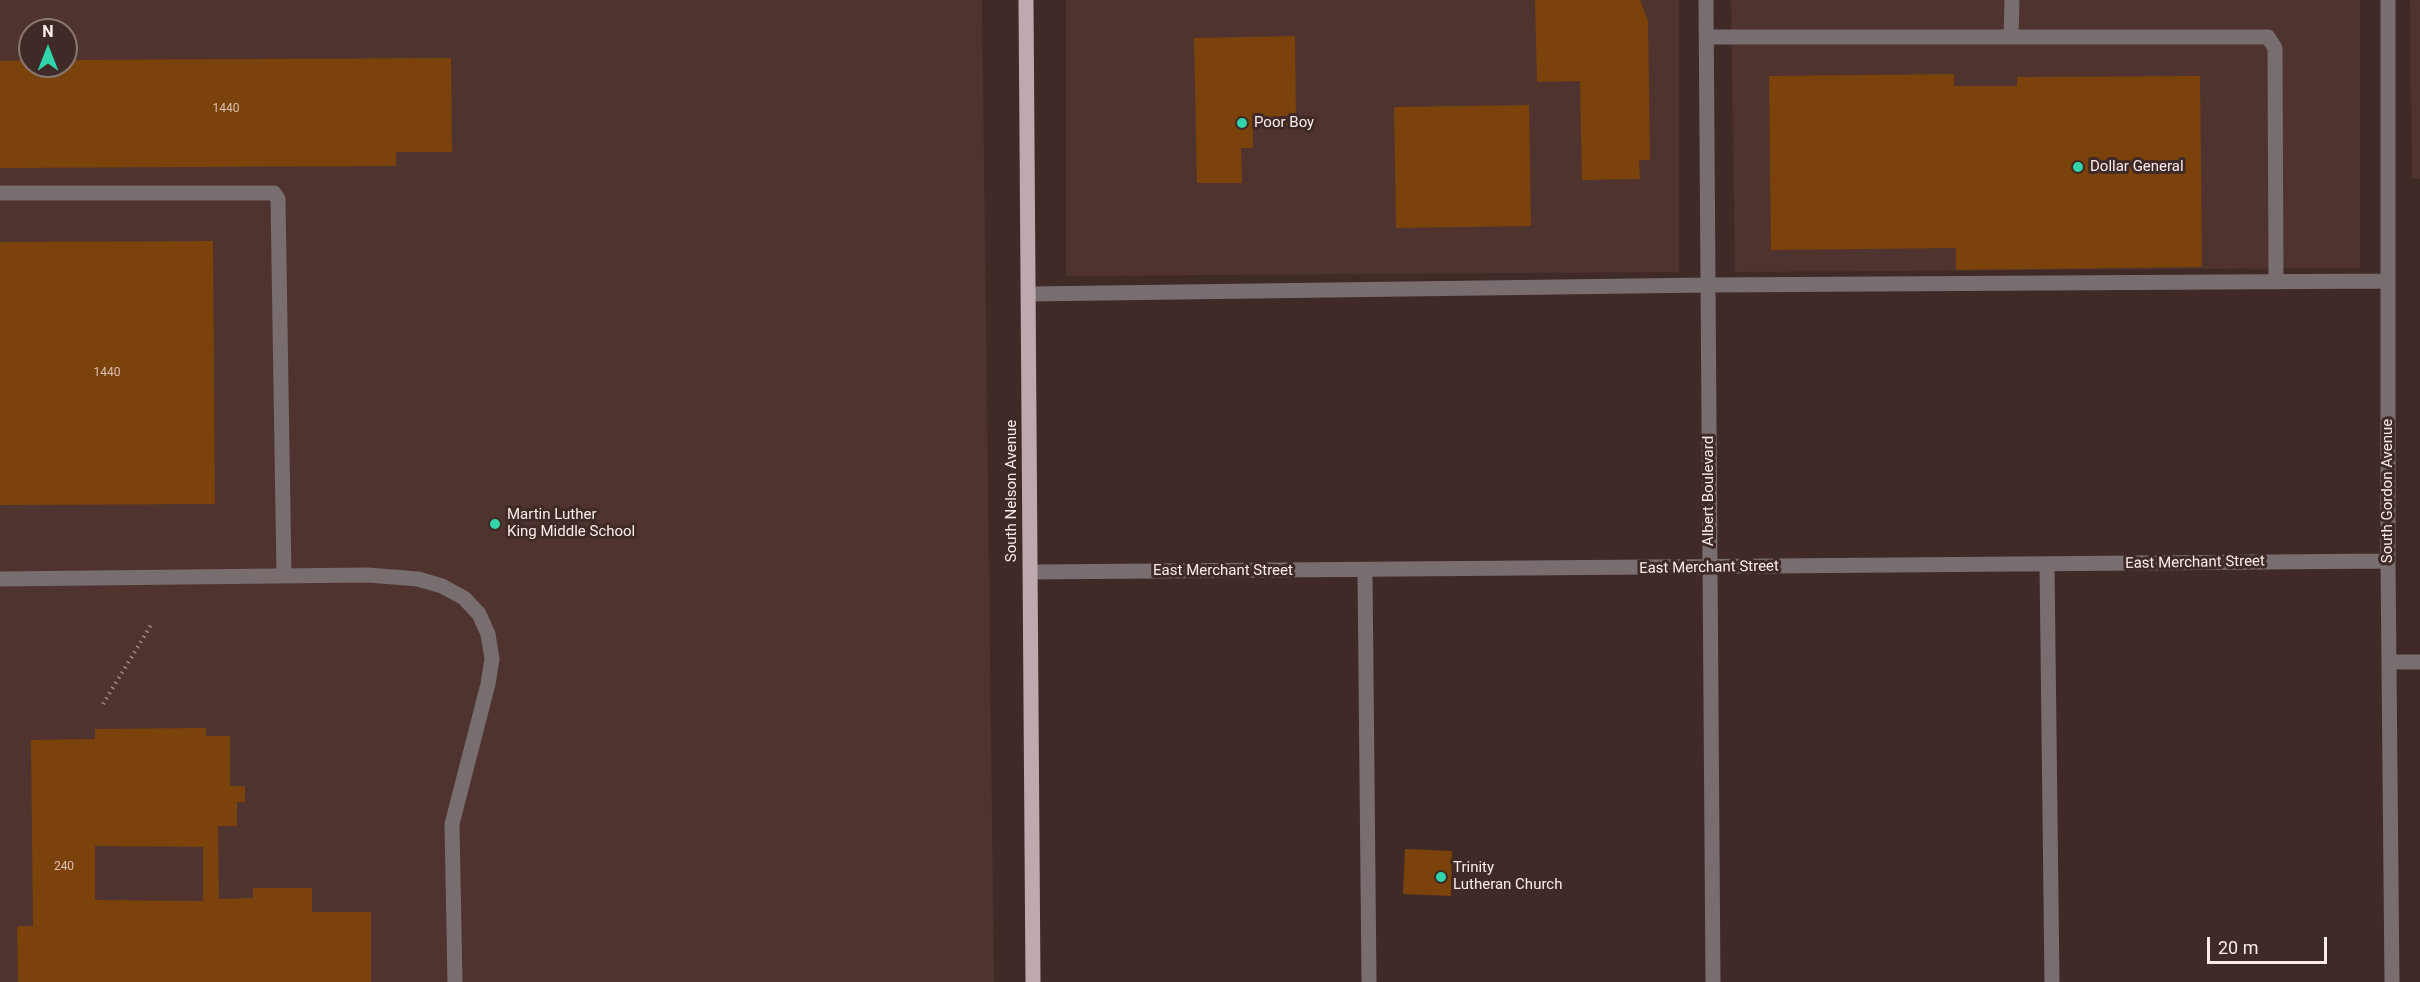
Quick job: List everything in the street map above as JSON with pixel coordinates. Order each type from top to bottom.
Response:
[{"type":"main road","name":"South Nelson Avenue","points":[[1026,0],[1033,982]]},
{"type":"street","name":"Albert Boulevard","points":[[1706,0],[1713,982]]},
{"type":"street","points":[[2011,37],[2012,0]]},
{"type":"street","name":"South Gordon Avenue","points":[[2388,0],[2388,561],[2392,982]]},
{"type":"street","points":[[1706,37],[2268,37],[2275,48],[2276,282]]},
{"type":"street","points":[[0,193],[274,193],[278,199],[284,576]]},
{"type":"street","points":[[1029,294],[1707,285],[2388,281]]},
{"type":"street","name":"East Merchant Street","points":[[1031,572],[2388,561]]},
{"type":"street","points":[[2047,564],[2052,982]]},
{"type":"street","points":[[1365,570],[1369,982]]},
{"type":"street","points":[[0,579],[368,575],[418,579],[442,586],[464,598],[479,614],[488,634],[492,659],[488,684],[452,824],[455,982]]},
{"type":"street","points":[[2389,662],[2420,662]]},
{"type":"path","points":[[103,704],[151,625]]},
{"type":"shaded area","name":"Martin Luther King Middle School","points":[[0,0],[982,0],[994,982],[0,982]]},
{"type":"shaded area","points":[[1066,0],[1679,0],[1679,272],[1066,276]]},
{"type":"shaded area","points":[[1731,0],[2360,0],[2360,268],[1735,272]]},
{"type":"shaded area","points":[[2410,0],[2420,0],[2420,179],[2412,179]]},
{"type":"building","points":[[1535,0],[1640,0],[1648,21],[1650,160],[1639,160],[1640,179],[1582,180],[1580,81],[1537,82]]},
{"type":"building","points":[[1295,36],[1296,125],[1253,126],[1253,148],[1241,148],[1242,183],[1197,183],[1194,38]]},
{"type":"building","points":[[451,58],[452,152],[396,152],[396,166],[0,168],[0,61],[18,60],[18,78],[78,78],[78,60]]},
{"type":"building","points":[[1954,74],[1954,86],[2017,86],[2017,77],[2200,76],[2202,267],[1956,270],[1956,248],[1771,250],[1769,76]]},
{"type":"building","points":[[1529,105],[1531,226],[1396,228],[1394,107]]},
{"type":"building","points":[[213,241],[215,504],[0,505],[0,242]]},
{"type":"building","points":[[206,728],[206,736],[230,736],[230,786],[245,786],[245,802],[237,802],[237,826],[218,826],[219,899],[253,898],[253,888],[312,888],[312,912],[371,912],[371,982],[18,982],[17,926],[33,926],[31,740],[95,739],[95,729]],"holes":[[[95,846],[203,847],[203,901],[95,900]]]},
{"type":"building","points":[[1405,849],[1452,851],[1451,896],[1403,894]]},
{"type":"place","name":"Poor Boy","points":[[1242,123]]},
{"type":"place","name":"Dollar General","points":[[2078,167]]},
{"type":"place","name":"Martin Luther King Middle School","points":[[495,524]]},
{"type":"place","name":"Trinity Lutheran Church","points":[[1441,877]]}]
